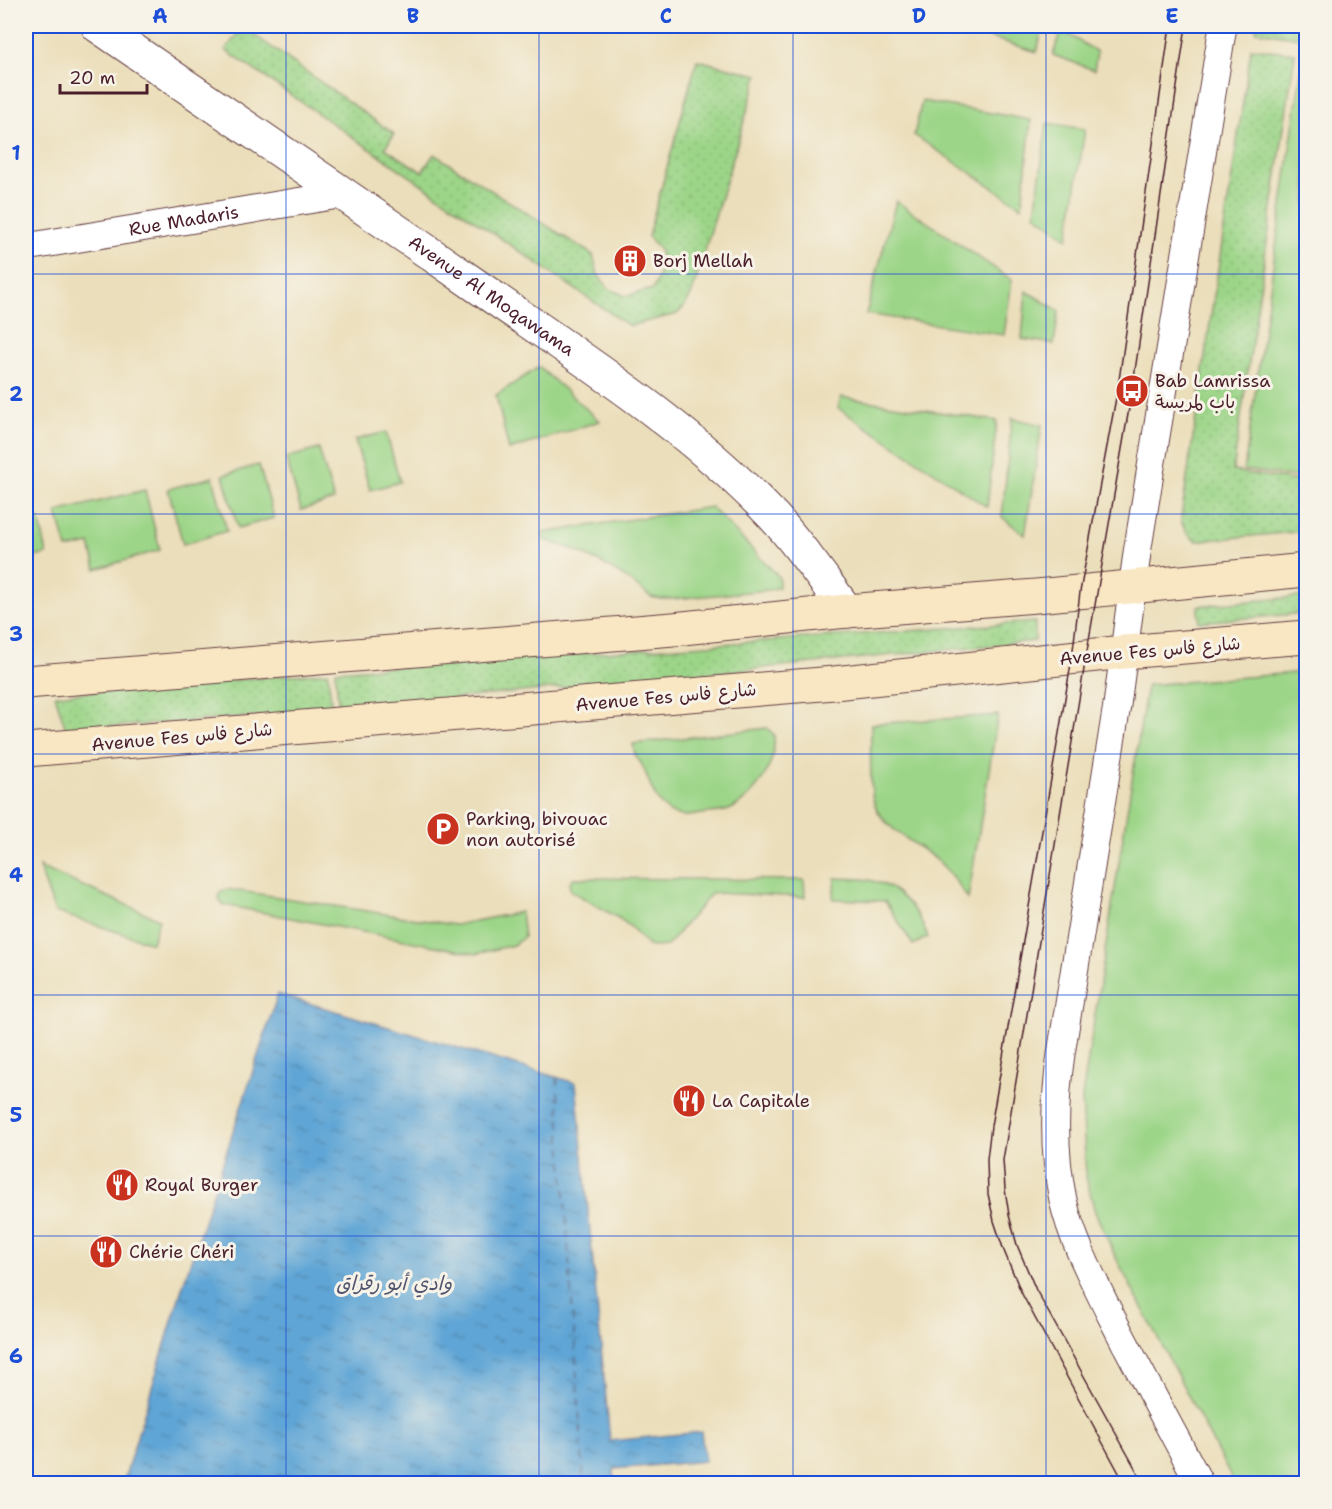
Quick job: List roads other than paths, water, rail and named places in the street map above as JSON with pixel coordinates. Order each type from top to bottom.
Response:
[{"type":"main road","points":[[26,681],[673,629],[847,611],[1036,597],[1306,570]]},
{"type":"main road","name":"Avenue Fes شارع فاس","points":[[26,750],[834,683],[1124,652],[1306,637]]},
{"type":"street","name":"Avenue Al Moqawama","points":[[98,26],[654,410],[707,453],[774,517],[847,611]]},
{"type":"street","points":[[1200,1484],[1082,1257],[1064,1200],[1055,1141],[1057,1082],[1124,652],[1132,587],[1223,26]]},
{"type":"street","name":"Rue Madaris","points":[[26,247],[344,194]]},
{"type":"water","name":"وادي أبو رقراق","points":[[278,994],[576,1083],[610,1441],[701,1432],[705,1461],[614,1469],[614,1484],[123,1483],[182,1288]]},
{"type":"tram line","points":[[1125,1484],[1022,1294],[994,1221],[988,1194],[987,1159],[1072,658],[1080,592],[1118,387],[1170,26]]},
{"type":"tram line","points":[[1144,1484],[1036,1290],[1017,1245],[1009,1215],[1003,1160],[1132,391],[1186,26]]},
{"type":"place","name":"Borj Mellah","points":[[630,261]]},
{"type":"place","name":"Bab Lamrissa باب لمريسة","points":[[1132,391]]},
{"type":"place","name":"Parking, bivouac non autorisé","points":[[443,829]]},
{"type":"place","name":"La Capitale","points":[[689,1101]]},
{"type":"place","name":"Royal Burger","points":[[122,1185]]},
{"type":"place","name":"Chérie Chéri","points":[[106,1252]]}]
